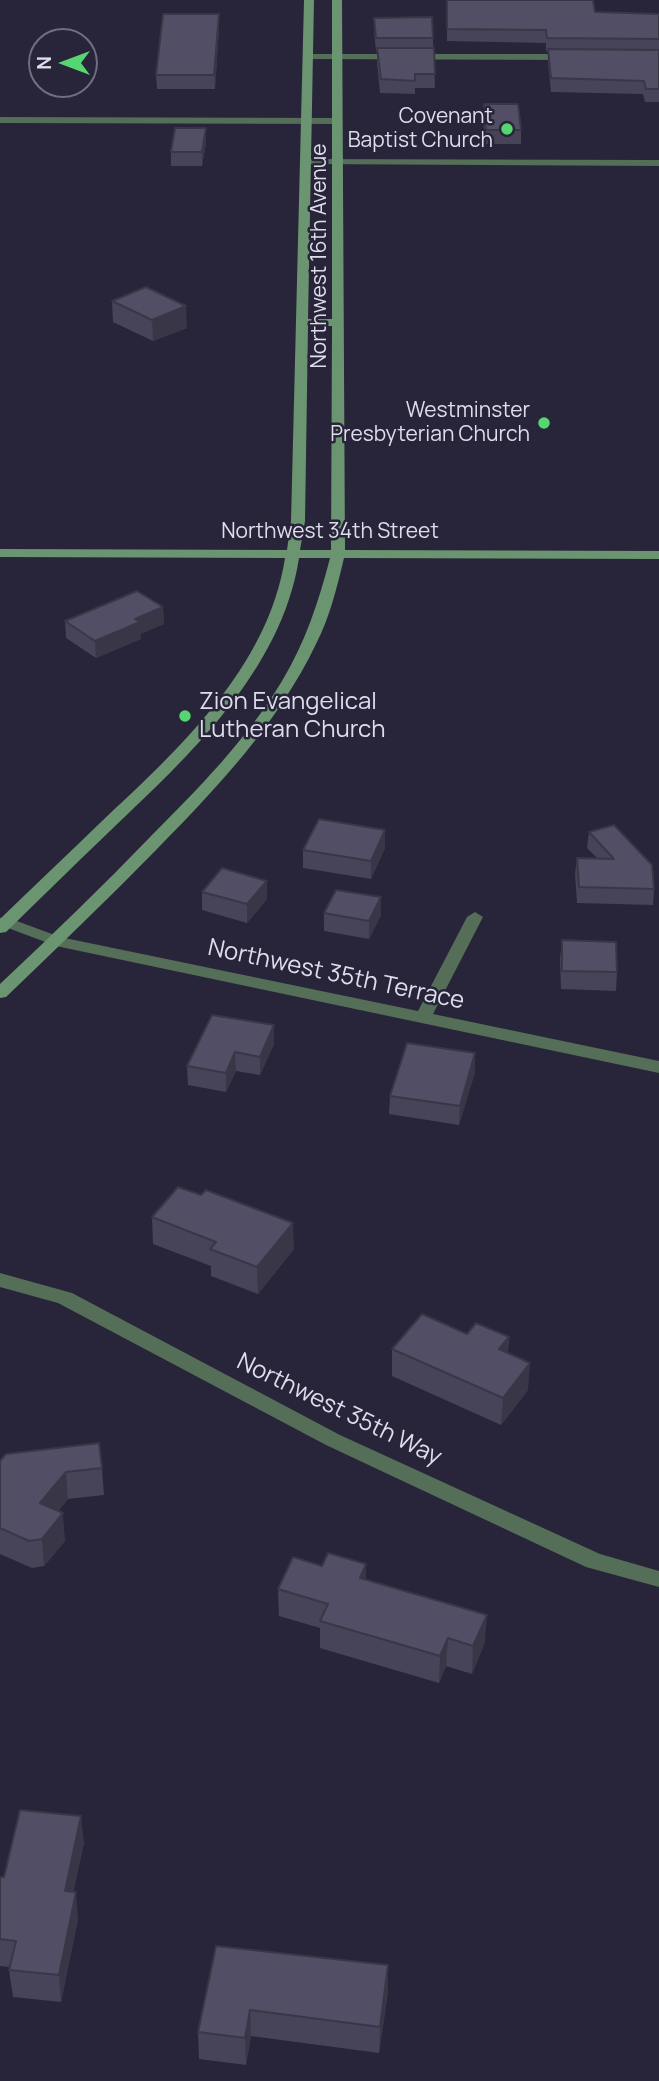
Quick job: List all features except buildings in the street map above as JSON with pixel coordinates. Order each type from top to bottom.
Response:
[{"type":"main road","name":"Northwest 16th Avenue","points":[[3,925],[157,779],[229,698],[257,657],[276,617],[296,553],[309,0]]},
{"type":"main road","name":"Northwest 16th Avenue","points":[[0,993],[56,941],[204,792],[269,714],[300,667],[320,624],[338,554],[337,0]]},
{"type":"main road","points":[[303,323],[339,322]]},
{"type":"main road","name":"Northwest 34th Street","points":[[0,553],[659,555]]},
{"type":"street","points":[[308,57],[586,57]]},
{"type":"street","points":[[0,120],[338,121]]},
{"type":"street","points":[[305,161],[659,163]]},
{"type":"street","points":[[424,1018],[475,917]]},
{"type":"street","name":"Northwest 35th Terrace","points":[[3,925],[56,941],[659,1067]]},
{"type":"street","name":"Northwest 35th Way","points":[[0,1280],[65,1298],[333,1440],[594,1561],[659,1579]]},
{"type":"place","name":"Covenant Baptist Church","points":[[507,129]]},
{"type":"place","name":"Westminster Presbyterian Church","points":[[544,423]]},
{"type":"place","name":"Zion Evangelical Lutheran Church","points":[[185,716]]}]
